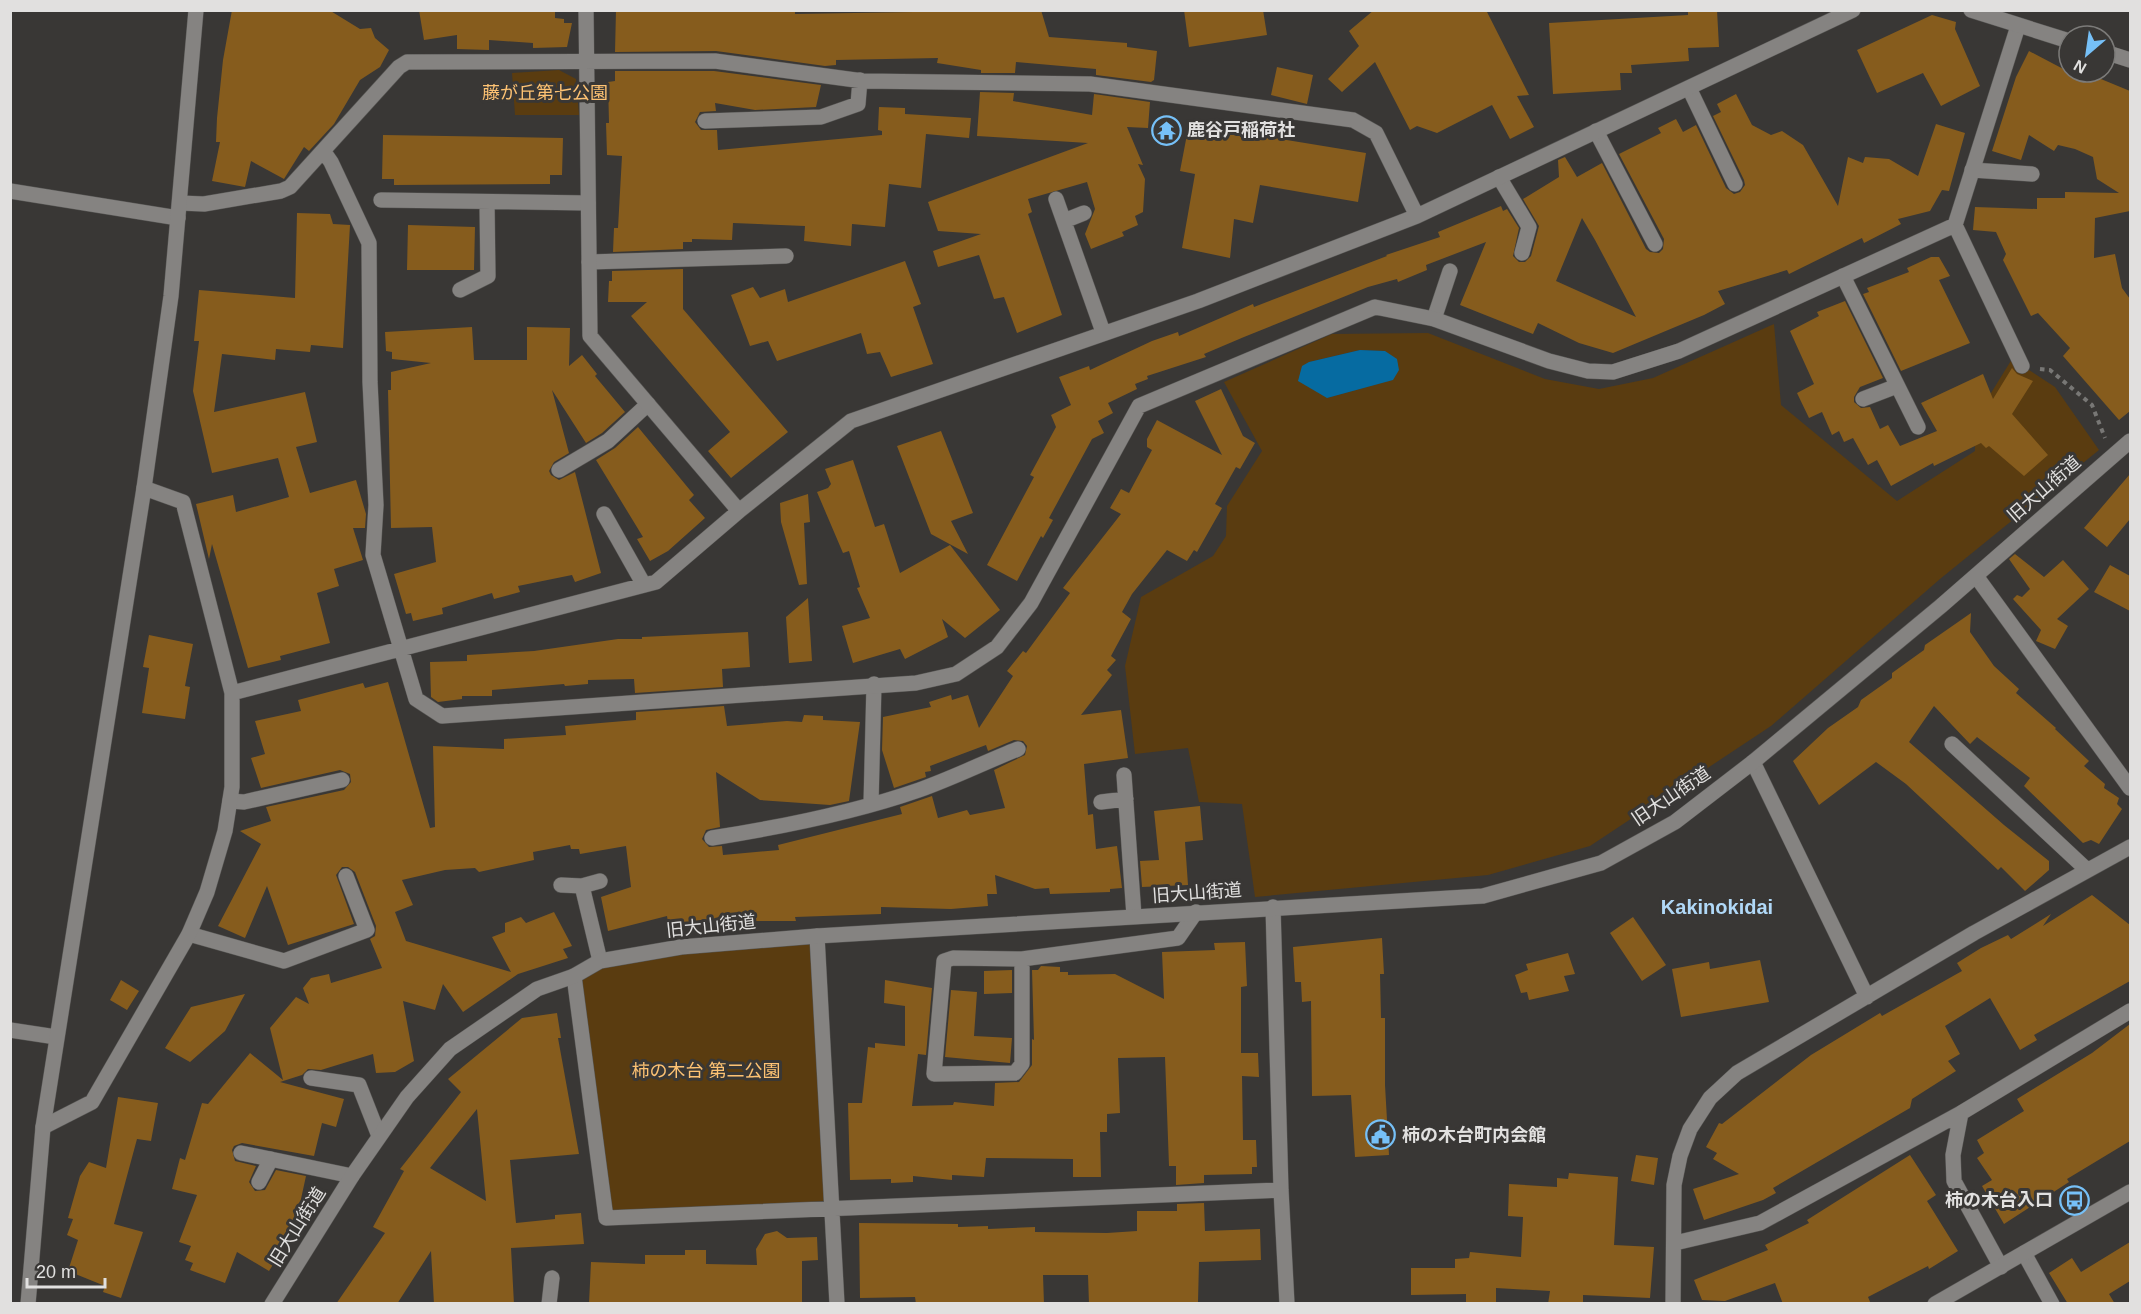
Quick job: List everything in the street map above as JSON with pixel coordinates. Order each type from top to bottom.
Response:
[{"type":"street","points":[[28,1304],[43,1127],[144,489],[171,296],[196,10]]},
{"type":"street","points":[[586,10],[590,336],[739,511]]},
{"type":"street","points":[[232,693],[656,582],[739,511],[851,421],[1198,301],[1417,216],[1853,10]]},
{"type":"street","points":[[1971,10],[2057,38]]},
{"type":"street","points":[[2018,26],[1954,225],[2022,366]]},
{"type":"street","points":[[10,191],[179,210],[281,191],[290,187],[399,67],[408,62],[715,61],[860,80],[1090,84],[1353,120],[1376,133],[1417,216]]},
{"type":"street","points":[[705,121],[821,117],[838,113],[858,104],[860,80]]},
{"type":"street","points":[[1689,88],[1735,184]]},
{"type":"street","points":[[1596,131],[1655,244]]},
{"type":"street","points":[[324,152],[331,162],[369,243],[371,414],[376,505],[373,555],[416,699],[442,716],[874,684],[916,683],[956,674],[997,647],[1031,603],[1139,406],[1375,307],[1434,319],[1549,361],[1588,371],[1613,372],[1679,351],[1954,225]]},
{"type":"street","points":[[1972,170],[2032,174]]},
{"type":"street","points":[[1499,177],[1529,227],[1522,253]]},
{"type":"street","points":[[1056,199],[1103,332]]},
{"type":"street","points":[[381,200],[588,203]]},
{"type":"street","points":[[460,290],[488,276],[487,202]]},
{"type":"street","points":[[1064,221],[1084,213]]},
{"type":"street","points":[[589,262],[786,256]]},
{"type":"street","points":[[1434,319],[1450,271]]},
{"type":"street","points":[[1843,276],[1918,428]]},
{"type":"street","points":[[1863,399],[1897,386]]},
{"type":"street","points":[[559,470],[608,441],[648,404]]},
{"type":"street","name":"旧大山街道","points":[[272,1304],[352,1176],[407,1097],[450,1048],[537,989],[574,976],[600,962],[681,947],[817,936],[1273,907],[1483,896],[1544,881],[1601,863],[1675,822],[1753,762],[1976,576],[2130,441]]},
{"type":"street","points":[[43,1127],[92,1102],[189,934],[207,892],[225,831],[230,801],[234,715],[232,693],[183,502],[144,489]]},
{"type":"street","points":[[604,514],[644,585]]},
{"type":"street","points":[[1976,576],[2130,788]]},
{"type":"street","points":[[871,804],[874,684]]},
{"type":"street","points":[[1952,744],[2086,869]]},
{"type":"street","points":[[712,838],[784,827],[920,790],[1018,749]]},
{"type":"street","points":[[1753,762],[1867,997]]},
{"type":"street","points":[[1124,775],[1134,916]]},
{"type":"street","points":[[230,801],[243,802],[342,780]]},
{"type":"street","points":[[1101,802],[1126,799]]},
{"type":"street","points":[[1673,1304],[1674,1185],[1680,1156],[1690,1129],[1710,1098],[1737,1073],[2086,869],[2130,847]]},
{"type":"street","points":[[189,934],[207,941],[284,961],[367,930],[346,876]]},
{"type":"street","points":[[561,885],[582,885],[600,881]]},
{"type":"street","points":[[582,885],[600,962]]},
{"type":"street","points":[[1273,907],[1281,1190],[1287,1304]]},
{"type":"street","points":[[1022,959],[1022,1064],[1015,1073],[934,1074],[944,961],[953,958],[1022,959],[1179,938],[1196,912]]},
{"type":"street","points":[[817,936],[837,1304]]},
{"type":"street","points":[[574,976],[606,1218],[1281,1190]]},
{"type":"street","points":[[1675,1243],[1760,1223],[1961,1113],[2130,1011]]},
{"type":"street","points":[[10,1030],[56,1037]]},
{"type":"street","points":[[311,1078],[359,1084],[379,1136]]},
{"type":"street","points":[[1961,1113],[1953,1155],[1954,1181],[2001,1267]]},
{"type":"street","points":[[241,1153],[352,1176]]},
{"type":"street","points":[[259,1182],[271,1159]]},
{"type":"street","points":[[1935,1304],[2130,1192]]},
{"type":"street","points":[[2024,1253],[2052,1304]]},
{"type":"street","points":[[549,1304],[552,1278]]},
{"type":"path","points":[[2022,366],[2050,370],[2092,405],[2112,455]]},
{"type":"green space","name":"藤が丘第七公園","points":[[559,70],[576,79],[579,115],[515,115],[512,73]]},
{"type":"green space","points":[[1774,324],[1781,405],[1897,501],[1975,451],[1975,419],[2012,359],[2055,387],[2099,450],[1940,579],[1771,726],[1590,846],[1488,875],[1255,897],[1242,804],[1199,802],[1188,748],[1135,754],[1125,666],[1141,597],[1213,556],[1226,536],[1227,506],[1262,451],[1224,382],[1332,334],[1428,333],[1545,379],[1599,389],[1653,378]],"holes":[[[1360,350],[1385,351],[1392,380],[1327,398],[1309,362]]]},
{"type":"green space","name":"柿の木台 第二公園","points":[[817,936],[831,1209],[606,1218],[574,976],[600,961]]},
{"type":"water","points":[[1360,350],[1385,351],[1397,359],[1399,370],[1393,380],[1327,398],[1298,381],[1302,366],[1309,362]]},
{"type":"building","points":[[232,10],[329,10],[360,29],[371,28],[375,38],[389,50],[380,67],[360,80],[334,124],[309,151],[304,147],[284,179],[251,161],[245,187],[212,181],[220,142],[216,142],[217,118],[223,60]]},
{"type":"building","points":[[419,10],[555,10],[555,18],[564,19],[564,23],[572,23],[567,47],[533,48],[533,43],[489,40],[489,50],[457,49],[457,35],[424,40]]},
{"type":"building","points":[[616,10],[795,10],[795,14],[1041,10],[1049,37],[1127,43],[1127,47],[1157,51],[1154,80],[1151,82],[1096,75],[1096,69],[1016,62],[1015,73],[981,73],[981,70],[937,63],[938,58],[836,60],[836,65],[825,66],[716,51],[615,52]]},
{"type":"building","points":[[1184,10],[1263,10],[1267,35],[1189,47]]},
{"type":"building","points":[[1374,10],[1486,10],[1529,95],[1517,96],[1534,127],[1510,139],[1492,105],[1437,133],[1417,126],[1410,130],[1375,62],[1342,92],[1328,79],[1359,46],[1349,31]]},
{"type":"building","points":[[1688,10],[1717,10],[1719,47],[1688,48],[1689,61],[1631,65],[1632,73],[1620,73],[1621,90],[1553,94],[1549,23],[1688,15]]},
{"type":"building","points":[[1932,15],[1956,22],[1955,29],[1980,86],[1941,106],[1923,73],[1877,93],[1857,50]]},
{"type":"building","points":[[2029,51],[2057,66],[2057,84],[2113,84],[2130,91],[2130,211],[2095,218],[2094,258],[2115,254],[2122,288],[2130,299],[2130,411],[2119,420],[2063,356],[2070,348],[2038,313],[2031,316],[2003,260],[2006,254],[1996,232],[1973,230],[1975,207],[2037,209],[2037,198],[2065,198],[2065,192],[2119,193],[2097,179],[2093,157],[2075,149],[2058,145],[2054,151],[2029,135],[2021,160],[1992,151],[2016,77]]},
{"type":"building","points":[[1277,67],[1313,75],[1307,104],[1271,95]]},
{"type":"building","points":[[615,71],[714,71],[821,85],[816,107],[755,110],[715,103],[716,111],[700,112],[695,122],[701,130],[717,130],[718,150],[882,135],[882,131],[878,130],[879,107],[905,108],[905,114],[971,118],[969,138],[926,134],[921,188],[889,184],[885,227],[852,224],[851,246],[804,241],[805,226],[733,223],[732,240],[692,239],[692,242],[683,242],[683,249],[613,252],[614,228],[618,228],[622,156],[607,155],[606,123],[609,123],[608,82],[615,81]]},
{"type":"building","points":[[980,92],[1014,93],[1013,101],[1092,115],[1094,94],[1150,102],[1148,128],[1127,127],[1143,165],[1138,164],[1145,179],[1143,212],[1135,216],[1138,225],[1122,232],[1124,236],[1091,249],[1085,234],[1095,209],[1087,182],[1028,199],[1032,212],[1028,214],[1062,315],[1017,333],[1004,297],[994,299],[979,255],[938,267],[933,251],[981,234],[938,231],[928,202],[1088,143],[977,136]]},
{"type":"building","points":[[1736,94],[1752,125],[1771,135],[1782,131],[1803,145],[1838,206],[1848,157],[1863,163],[1865,157],[1889,159],[1918,176],[1936,124],[1965,133],[1949,191],[1942,190],[1930,211],[1898,219],[1901,224],[1864,243],[1862,238],[1789,274],[1787,270],[1718,291],[1725,304],[1613,353],[1579,343],[1538,323],[1533,334],[1460,305],[1486,242],[1426,265],[1427,270],[1398,282],[1397,279],[1368,287],[1204,354],[1206,357],[1147,376],[1148,379],[1135,384],[1137,389],[1108,403],[1113,413],[1098,421],[1104,433],[1092,439],[1049,518],[1053,520],[1043,538],[1041,536],[1017,581],[987,565],[1034,477],[1030,475],[1056,427],[1051,415],[1071,405],[1059,377],[1089,366],[1090,370],[1152,341],[1178,332],[1179,336],[1253,304],[1254,307],[1386,255],[1440,237],[1438,232],[1501,206],[1503,211],[1507,209],[1519,228],[1513,256],[1519,262],[1525,262],[1531,256],[1539,226],[1523,199],[1559,177],[1558,160],[1565,157],[1577,177],[1602,163],[1646,249],[1659,253],[1663,249],[1664,239],[1619,154],[1661,133],[1658,128],[1676,119],[1683,132],[1696,125],[1726,188],[1734,194],[1740,192],[1745,185],[1744,180],[1713,116],[1721,112],[1717,104]],"holes":[[[1582,218],[1636,317],[1556,281]]]},
{"type":"building","points":[[1189,124],[1366,153],[1358,202],[1260,185],[1253,223],[1234,219],[1230,258],[1182,248],[1195,174],[1180,171]]},
{"type":"building","points":[[383,135],[563,138],[562,175],[550,175],[550,184],[394,185],[394,179],[382,179]]},
{"type":"building","points":[[297,213],[330,214],[333,224],[350,225],[343,348],[311,345],[310,352],[276,349],[275,360],[222,354],[214,412],[305,392],[317,442],[296,447],[310,493],[356,480],[366,514],[365,528],[353,528],[363,560],[334,569],[339,586],[317,593],[330,643],[280,656],[281,660],[248,668],[212,544],[209,559],[196,504],[233,495],[236,512],[289,497],[278,458],[212,473],[193,391],[199,341],[194,341],[199,290],[295,298]]},
{"type":"building","points":[[408,225],[475,227],[474,270],[407,270]]},
{"type":"building","points":[[1931,257],[1939,257],[1950,276],[1939,280],[1970,343],[1901,371],[1863,294],[1869,292],[1867,288],[1909,272],[1907,268]]},
{"type":"building","points":[[905,261],[921,304],[913,307],[933,364],[891,377],[880,352],[867,354],[861,333],[777,361],[768,341],[750,346],[731,295],[753,287],[760,298],[785,289],[788,302]]},
{"type":"building","points":[[683,269],[683,309],[788,432],[731,478],[708,451],[730,432],[631,316],[647,302],[608,302],[612,271]]},
{"type":"building","points":[[1845,301],[1883,378],[1860,387],[1854,397],[1854,402],[1861,408],[1870,407],[1880,429],[1888,425],[1900,446],[1937,431],[1921,403],[1983,374],[1993,399],[2012,368],[2017,374],[2033,381],[2012,414],[2048,455],[2024,476],[1989,446],[1986,448],[1981,443],[1934,466],[1933,463],[1891,486],[1877,460],[1868,465],[1853,438],[1844,442],[1839,431],[1832,435],[1822,412],[1809,418],[1797,393],[1814,384],[1790,331],[1819,316],[1817,312]]},
{"type":"building","points":[[472,327],[474,360],[527,360],[527,327],[570,328],[569,366],[582,355],[597,374],[595,376],[625,412],[602,433],[586,443],[552,390],[569,453],[554,462],[549,471],[559,480],[575,472],[601,573],[575,582],[572,575],[518,586],[520,592],[494,599],[492,593],[442,608],[443,614],[413,621],[411,613],[406,614],[394,574],[436,562],[432,527],[391,528],[388,390],[391,390],[391,372],[431,363],[392,359],[392,352],[386,351],[385,332]]},
{"type":"building","points":[[1221,389],[1243,436],[1255,443],[1240,469],[1236,467],[1215,504],[1222,508],[1197,552],[1194,550],[1187,561],[1167,550],[1132,594],[1122,612],[1131,619],[1111,656],[1116,660],[1107,670],[1112,675],[1081,715],[1121,710],[1128,758],[1084,764],[1088,815],[1093,814],[1096,849],[1117,846],[1122,888],[1110,889],[1110,892],[1050,894],[1049,888],[1035,889],[995,875],[997,894],[987,894],[988,906],[951,909],[881,907],[881,914],[795,917],[796,921],[750,921],[749,924],[718,927],[717,923],[669,928],[667,916],[608,931],[601,897],[631,887],[626,846],[580,854],[579,849],[571,849],[570,845],[533,852],[534,860],[479,872],[475,868],[445,870],[402,880],[413,905],[395,912],[406,941],[511,972],[492,937],[505,932],[505,923],[521,917],[526,923],[554,912],[572,946],[563,949],[568,958],[518,974],[463,1012],[443,984],[435,1010],[403,1001],[414,1061],[395,1072],[376,1073],[373,1054],[321,1070],[308,1069],[302,1075],[280,1082],[344,1099],[336,1127],[322,1123],[314,1156],[242,1143],[234,1146],[232,1150],[235,1161],[256,1166],[249,1182],[255,1191],[265,1190],[276,1170],[306,1176],[294,1231],[269,1271],[237,1252],[225,1283],[190,1270],[193,1263],[185,1260],[191,1246],[179,1242],[197,1195],[172,1189],[180,1158],[185,1160],[202,1103],[208,1104],[250,1053],[283,1080],[270,1028],[296,997],[309,1004],[303,988],[311,978],[329,974],[331,983],[382,968],[370,939],[375,936],[376,926],[355,872],[348,867],[342,867],[336,875],[354,924],[288,945],[267,886],[245,938],[218,926],[261,844],[240,831],[271,821],[266,807],[344,790],[351,782],[350,774],[340,770],[261,788],[251,758],[265,754],[255,721],[301,711],[298,700],[363,683],[365,688],[388,682],[430,828],[435,827],[433,746],[504,749],[504,739],[566,735],[565,726],[636,720],[636,712],[724,706],[727,726],[802,722],[804,715],[823,716],[823,720],[860,722],[849,801],[830,805],[760,800],[716,772],[720,827],[706,830],[702,839],[709,847],[722,846],[723,855],[779,850],[778,845],[902,814],[900,807],[932,796],[938,818],[967,810],[970,815],[1005,808],[994,770],[1025,755],[1027,746],[1023,741],[1014,740],[988,751],[986,745],[930,766],[931,771],[925,772],[926,777],[894,788],[882,750],[883,717],[931,707],[929,702],[951,695],[952,700],[968,695],[979,728],[1013,676],[1007,671],[1023,651],[1026,653],[1070,593],[1063,588],[1121,514],[1110,508],[1121,489],[1129,493],[1152,450],[1147,447],[1147,439],[1157,420],[1222,455],[1195,401]]},
{"type":"building","points":[[638,427],[694,495],[689,500],[705,518],[668,551],[650,561],[637,539],[643,537],[596,460],[615,448]]},
{"type":"building","points":[[941,431],[973,513],[951,521],[968,554],[931,534],[897,446]]},
{"type":"building","points":[[853,460],[875,527],[884,524],[900,573],[950,545],[1000,610],[965,638],[942,619],[948,637],[905,659],[900,649],[853,663],[842,626],[870,618],[857,588],[860,587],[849,551],[843,553],[817,492],[828,488],[831,484],[825,469]]},
{"type":"building","points":[[2130,474],[2130,519],[2107,547],[2084,528]]},
{"type":"building","points":[[808,494],[810,522],[804,523],[807,584],[799,585],[781,522],[780,503]]},
{"type":"building","points":[[2015,554],[2044,577],[2063,560],[2089,589],[2057,619],[2068,626],[2055,649],[2036,641],[2041,630],[2013,599],[2017,595],[2022,597],[2030,589],[2009,559]]},
{"type":"building","points":[[2110,565],[2130,576],[2130,611],[2094,592]]},
{"type":"building","points":[[808,598],[812,661],[789,663],[786,617]]},
{"type":"building","points":[[1971,613],[1970,632],[1994,666],[2019,689],[2016,693],[2089,761],[2084,766],[2105,784],[2104,788],[2119,798],[2117,804],[2122,809],[2099,844],[2091,840],[2083,843],[2024,786],[2030,778],[1977,737],[1970,744],[1934,706],[1909,742],[2049,861],[2049,870],[2025,891],[2001,867],[1998,870],[1906,784],[1876,762],[1819,805],[1793,761],[1828,728],[1858,707],[1861,700],[1892,678],[1892,673],[1924,650],[1925,645]]},
{"type":"building","points":[[748,632],[750,667],[722,669],[723,687],[635,693],[634,679],[588,680],[588,684],[492,690],[492,696],[462,696],[462,699],[438,702],[431,697],[430,662],[467,661],[467,655],[534,651],[618,639]]},
{"type":"building","points":[[149,635],[193,644],[185,686],[190,687],[185,719],[142,713],[149,668],[143,667]]},
{"type":"building","points":[[1200,806],[1203,840],[1185,842],[1188,885],[1142,887],[1140,861],[1159,860],[1154,811]]},
{"type":"building","points":[[2092,895],[2130,925],[2130,981],[2034,1035],[2037,1040],[2020,1050],[1990,998],[1945,1026],[1960,1054],[1948,1061],[1956,1071],[1912,1099],[1910,1108],[1773,1188],[1776,1193],[1763,1200],[1704,1220],[1693,1189],[1739,1174],[1713,1159],[1717,1153],[1706,1147],[1719,1123],[1722,1124],[1811,1055],[1880,1013],[1882,1016],[1962,971],[1957,963],[1981,948],[2008,935],[2011,939],[2051,914],[2043,926]]},
{"type":"building","points":[[1633,917],[1666,965],[1642,981],[1610,933]]},
{"type":"building","points":[[1382,938],[1384,974],[1380,974],[1381,1018],[1385,1018],[1385,1085],[1389,1155],[1355,1157],[1351,1095],[1312,1096],[1311,1001],[1302,1002],[1301,982],[1295,982],[1293,947]]},
{"type":"building","points":[[1245,942],[1247,986],[1241,987],[1241,1053],[1258,1053],[1259,1077],[1242,1076],[1243,1140],[1256,1140],[1257,1167],[1252,1167],[1252,1174],[1204,1175],[1204,1183],[1176,1185],[1176,1166],[1169,1166],[1165,1057],[1118,1058],[1120,1113],[1107,1114],[1107,1132],[1100,1132],[1101,1177],[1073,1177],[1073,1159],[986,1158],[984,1177],[952,1175],[952,1180],[913,1176],[913,1182],[891,1183],[891,1179],[850,1180],[848,1103],[862,1103],[868,1047],[875,1048],[875,1043],[905,1046],[905,1006],[884,1003],[885,980],[932,988],[926,1055],[918,1054],[912,1106],[953,1105],[954,1102],[994,1106],[995,1083],[1019,1082],[1032,1065],[1032,1039],[1034,1040],[1032,970],[1038,970],[1041,966],[1060,967],[1060,972],[1068,972],[1068,975],[1115,974],[1164,999],[1162,952],[1215,950],[1214,943]]},
{"type":"building","points":[[1568,953],[1575,974],[1564,976],[1569,991],[1529,1000],[1527,992],[1521,993],[1515,975],[1528,970],[1526,964]]},
{"type":"building","points":[[1760,960],[1769,1002],[1681,1017],[1672,969],[1709,962],[1710,969]]},
{"type":"building","points":[[1012,970],[1012,993],[984,994],[984,971]]},
{"type":"building","points":[[121,980],[139,991],[127,1010],[110,1000]]},
{"type":"building","points":[[951,990],[977,992],[974,1036],[1012,1038],[1010,1063],[945,1057]]},
{"type":"building","points":[[245,994],[225,1031],[190,1062],[165,1048],[191,1007]]},
{"type":"building","points":[[557,1013],[561,1038],[558,1038],[579,1154],[510,1160],[516,1223],[555,1219],[555,1215],[581,1213],[584,1244],[511,1248],[514,1304],[434,1304],[431,1251],[397,1304],[336,1304],[385,1233],[373,1227],[404,1171],[400,1169],[461,1092],[448,1079],[522,1018]],"holes":[[[477,1109],[486,1201],[430,1168]]]},
{"type":"building","points":[[2130,1024],[2130,1141],[2067,1179],[2069,1182],[2004,1224],[1982,1186],[1992,1180],[1977,1158],[1984,1153],[1977,1140],[2024,1111],[2017,1099],[2092,1053]]},
{"type":"building","points":[[118,1097],[158,1103],[151,1141],[137,1139],[114,1224],[143,1232],[121,1298],[103,1292],[105,1286],[68,1271],[78,1240],[67,1235],[73,1219],[68,1218],[80,1176],[89,1162],[106,1168]]},
{"type":"building","points":[[1636,1155],[1658,1158],[1654,1185],[1631,1181]]},
{"type":"building","points":[[1910,1155],[1936,1195],[1927,1201],[1958,1251],[1929,1269],[1928,1266],[1868,1297],[1871,1304],[1783,1304],[1775,1283],[1725,1301],[1702,1300],[1694,1280],[1768,1250],[1765,1245],[1809,1223],[1807,1220]]},
{"type":"building","points":[[1569,1173],[1618,1177],[1614,1245],[1654,1247],[1650,1298],[1583,1295],[1583,1304],[1548,1304],[1550,1291],[1496,1288],[1496,1304],[1466,1304],[1466,1294],[1411,1295],[1411,1268],[1455,1268],[1455,1259],[1469,1258],[1470,1252],[1521,1257],[1523,1217],[1508,1216],[1509,1184],[1557,1187],[1557,1178],[1568,1179]]},
{"type":"building","points":[[1204,1203],[1205,1231],[1260,1229],[1261,1260],[1199,1262],[1198,1302],[1089,1304],[1088,1275],[1043,1275],[1044,1304],[916,1304],[915,1297],[860,1298],[859,1223],[958,1224],[958,1227],[988,1226],[988,1229],[1035,1227],[1035,1232],[1107,1233],[1137,1231],[1137,1211],[1177,1211],[1177,1204]]},
{"type":"building","points":[[777,1231],[787,1238],[817,1237],[818,1260],[802,1261],[802,1304],[589,1304],[591,1262],[645,1264],[645,1255],[685,1255],[685,1250],[706,1250],[706,1264],[757,1265],[756,1249],[765,1234]]},
{"type":"building","points":[[2130,1242],[2130,1281],[2109,1294],[2115,1304],[2068,1304],[2049,1273],[2072,1258],[2081,1272]]},
{"type":"place","name":"鹿谷戸稲荷社","points":[[1166,130]]},
{"type":"place","name":"柿の木台町内会館","points":[[1381,1135]]},
{"type":"place","name":"柿の木台入口","points":[[2074,1200]]},
{"type":"district","name":"Kakinokidai","points":[[1717,907]]}]
